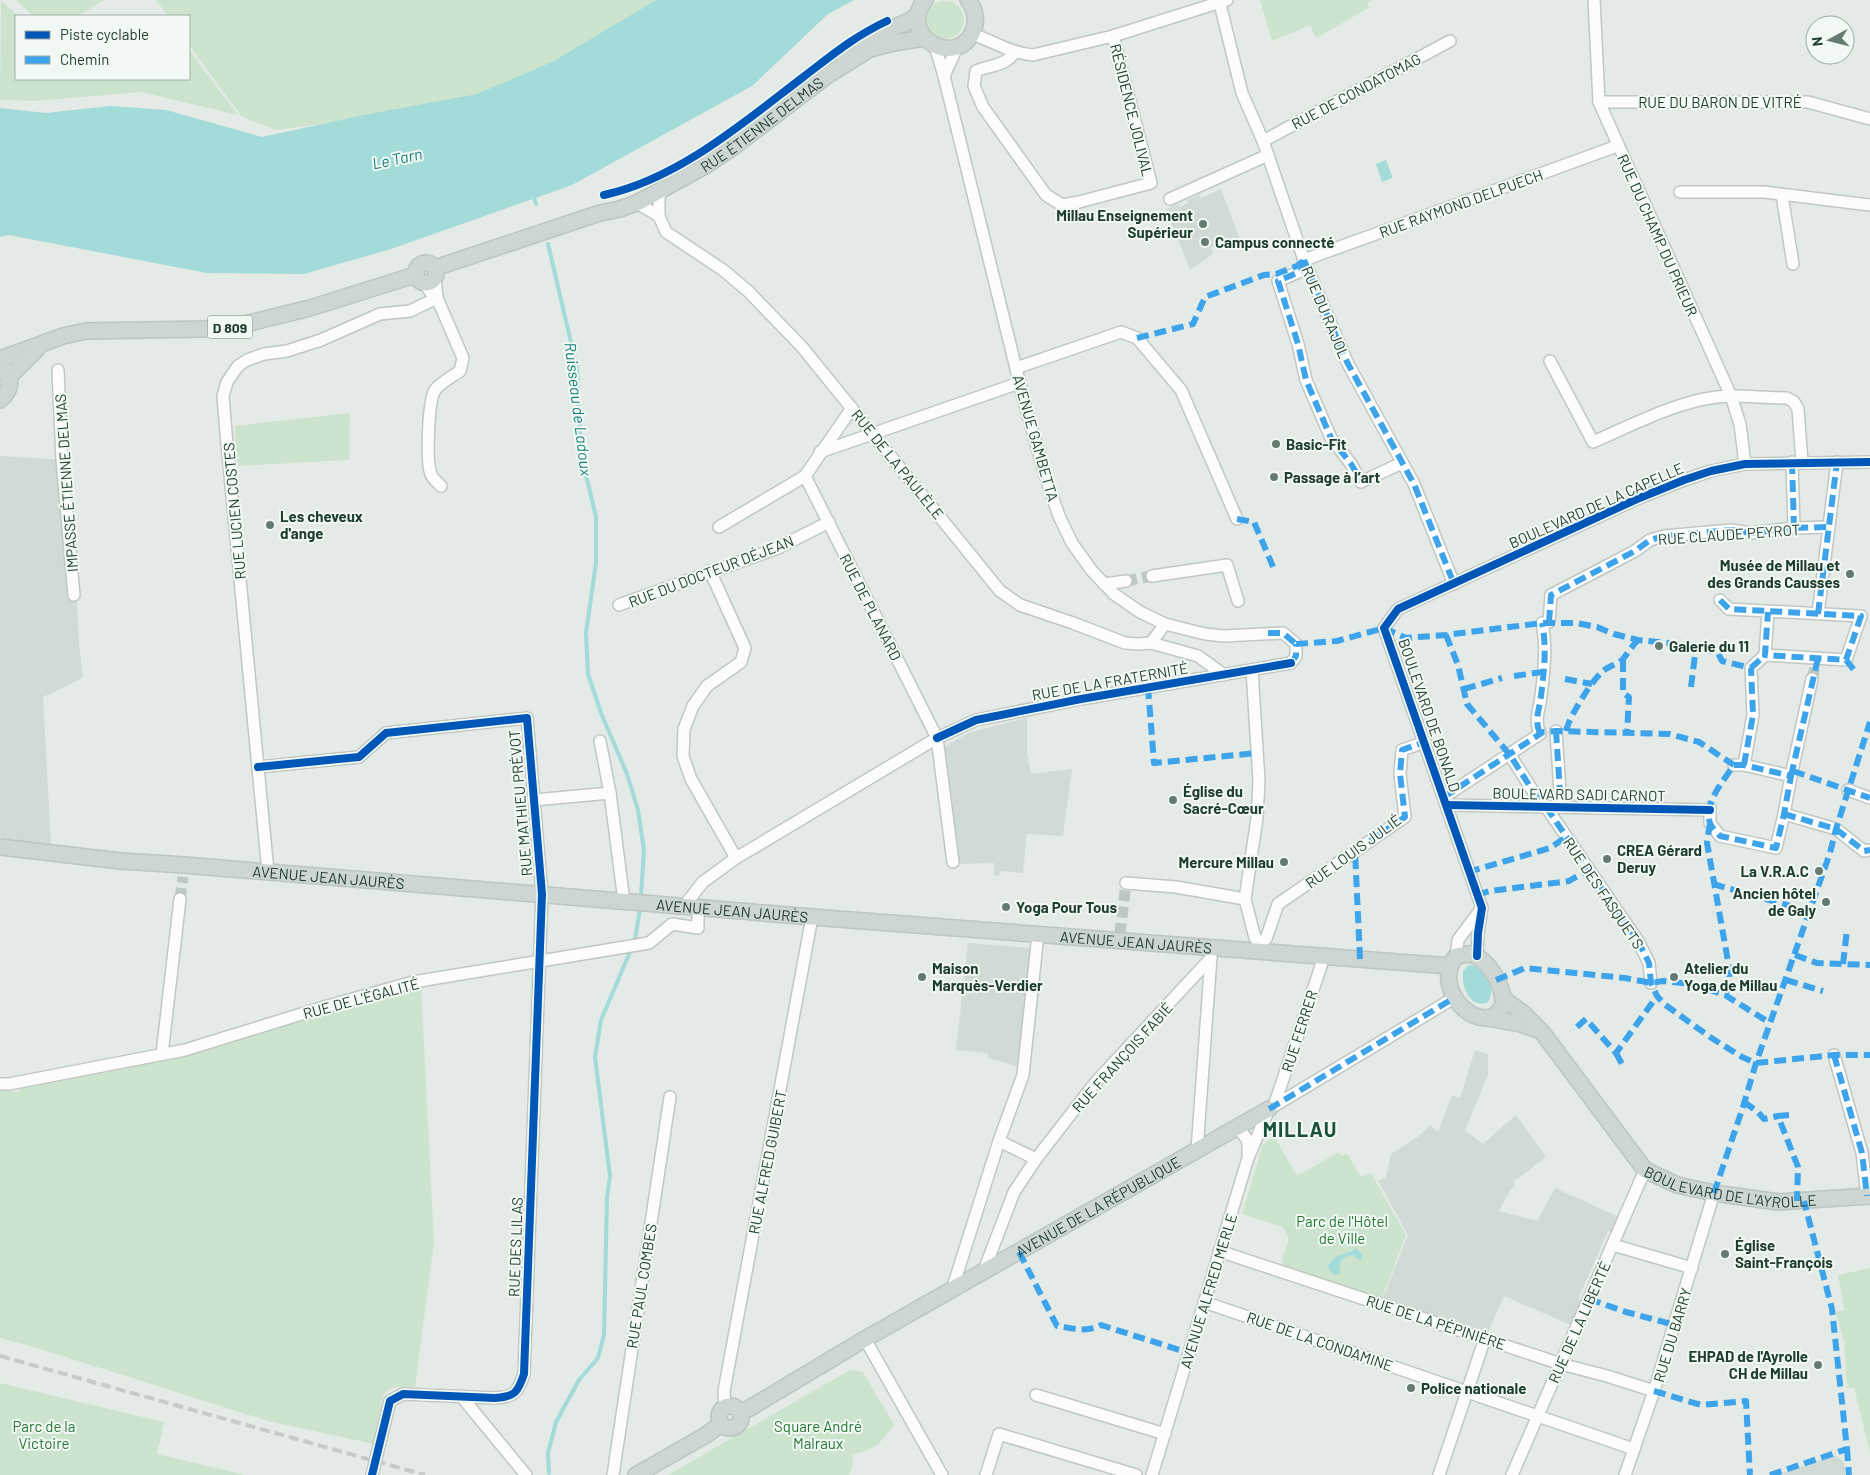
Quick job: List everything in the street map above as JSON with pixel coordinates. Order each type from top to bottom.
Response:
[{"type":"main road","points":[[924,0],[918,14],[918,26],[929,42]]},
{"type":"main road","points":[[957,47],[965,42],[975,27],[974,4]]},
{"type":"main road","name":"RUE ÉTIENNE DELMAS","points":[[600,213],[696,162],[756,122],[868,38],[909,21],[918,14]]},
{"type":"main road","name":"RUE ÉTIENNE DELMAS","points":[[40,346],[63,336],[86,331],[205,329],[245,324],[428,276],[538,234],[600,213],[637,203],[705,166],[732,148],[828,75],[870,50],[894,43],[929,42],[946,48],[957,47]]},
{"type":"main road","name":"D 809","points":[[0,359],[40,346]]},
{"type":"main road","name":"D 809","points":[[0,400],[9,390],[5,371],[40,346]]},
{"type":"main road","name":"AVENUE JEAN JAURÈS","points":[[4,845],[184,871],[268,872],[812,917],[1038,934],[1120,937],[1212,953],[1258,947],[1324,957],[1453,961]]},
{"type":"main road","points":[[1487,1018],[1498,1013],[1502,1008],[1504,999],[1490,968],[1483,960],[1470,954],[1453,961],[1448,976],[1449,987],[1454,998],[1462,1008],[1481,1018],[1521,1024],[1542,1032]]},
{"type":"main road","name":"BOULEVARD DE L'AYROLLE","points":[[1504,999],[1523,1013],[1542,1032],[1645,1170],[1677,1185],[1714,1193],[1778,1202],[1869,1196]]},
{"type":"main road","name":"AVENUE DE LA RÉPUBLIQUE","points":[[740,1412],[750,1408],[865,1339],[1271,1107]]},
{"type":"main road","points":[[725,1406],[734,1406],[740,1412],[740,1421],[734,1428],[725,1427],[721,1424],[719,1416],[725,1406]]},
{"type":"main road","points":[[636,1475],[706,1435],[721,1424]]},
{"type":"street","name":"RUE DU CHAMP DU PRIEUR","points":[[1594,0],[1599,102],[1617,146],[1731,396],[1740,424],[1745,464]]},
{"type":"street","points":[[972,34],[1014,52],[1033,55],[1113,36],[1222,1]]},
{"type":"street","name":"RUE DU RAJOL","points":[[1222,1],[1242,93],[1263,141],[1304,260],[1347,362],[1402,463],[1425,510],[1454,584]]},
{"type":"street","name":"RÉSIDENCE JOLIVAL","points":[[1014,52],[1011,58],[976,71],[974,86],[983,107],[1046,195],[1062,205],[1151,183],[1113,36]]},
{"type":"street","name":"RUE DE CONDATOMAG","points":[[1263,141],[1450,41]]},
{"type":"street","name":"AVENUE GAMBETTA","points":[[929,42],[944,76],[1016,368],[1045,474],[1059,516],[1072,543],[1104,584],[1133,607],[1165,624],[1205,634],[1224,636],[1283,632],[1296,644],[1296,656],[1290,663]]},
{"type":"street","points":[[944,76],[957,47]]},
{"type":"street","name":"RUE DU BARON DE VITRÉ","points":[[1599,102],[1808,102],[1870,118]]},
{"type":"street","name":"RUE RAYMOND DELPUECH","points":[[1304,260],[1617,146]]},
{"type":"street","points":[[1170,199],[1268,155]]},
{"type":"street","points":[[658,216],[659,196],[666,187]]},
{"type":"street","points":[[1680,192],[1764,192],[1870,206]]},
{"type":"street","points":[[1782,195],[1793,264]]},
{"type":"street","name":"RUE DE LA PAULÈLE","points":[[637,203],[658,216],[666,232],[723,270],[748,291],[802,347],[874,433],[1000,591],[1020,605],[1125,643],[1151,643],[1198,656],[1224,675]]},
{"type":"street","points":[[1304,260],[1301,271],[1278,281],[1298,344],[1306,380],[1330,438],[1351,464],[1362,482],[1402,463]]},
{"type":"street","points":[[428,276],[432,294],[437,298],[463,358],[460,372],[440,385],[434,391],[431,400],[428,420],[431,474],[441,486]]},
{"type":"street","name":"RUE LUCIEN COSTES","points":[[268,872],[226,433],[223,396],[226,382],[238,366],[247,360],[264,354],[288,351],[321,340],[380,314],[410,312],[437,298]]},
{"type":"street","points":[[1016,368],[1121,332],[1137,338],[1181,390],[1237,519]]},
{"type":"street","points":[[1550,361],[1592,442],[1662,412],[1698,401],[1731,396],[1787,398],[1794,402],[1798,409],[1794,528]]},
{"type":"street","name":"IMPASSE ÉTIENNE DELMAS","points":[[58,370],[62,460],[74,595]]},
{"type":"street","points":[[820,452],[1020,383]]},
{"type":"street","points":[[719,527],[804,476],[852,408]]},
{"type":"street","points":[[1818,614],[1837,462]]},
{"type":"street","name":"BOULEVARD DE LA CAPELLE","points":[[1384,628],[1398,609],[1645,496],[1702,474],[1745,464],[1870,462]]},
{"type":"street","name":"RUE DE PLANARD","points":[[804,476],[937,738],[953,862]]},
{"type":"street","name":"RUE DU DOCTEUR DÉJEAN","points":[[619,605],[778,548],[829,522]]},
{"type":"street","name":"RUE CLAUDE PEYROT","points":[[1510,754],[1540,734],[1536,722],[1544,665],[1544,635],[1551,595],[1650,540],[1664,536],[1731,530],[1751,533],[1794,528],[1829,527]]},
{"type":"street","points":[[1152,576],[1227,565],[1238,601]]},
{"type":"street","points":[[710,571],[745,648],[741,662],[707,686],[694,706],[684,730],[683,756],[691,779],[736,858]]},
{"type":"street","points":[[1104,584],[1126,581]]},
{"type":"street","points":[[1720,600],[1729,610],[1865,615],[1846,660],[1817,661],[1765,655]]},
{"type":"street","points":[[1768,612],[1765,655],[1750,668],[1753,715],[1739,765],[1792,773]]},
{"type":"street","points":[[1151,643],[1165,624]]},
{"type":"street","name":"BOULEVARD DE BONALD","points":[[1384,628],[1482,908],[1477,956]]},
{"type":"street","name":"RUE DE LA FRATERNITÉ","points":[[691,906],[703,882],[736,858],[937,738],[976,720],[1081,699],[1290,663]]},
{"type":"street","points":[[1252,670],[1259,780],[1257,818],[1245,899],[1258,947]]},
{"type":"street","points":[[1812,679],[1784,814],[1836,829],[1864,850],[1870,850]]},
{"type":"street","name":"RUE MATHIEU PRÉVOT","points":[[258,767],[358,757],[386,733],[527,718],[542,894]]},
{"type":"street","points":[[1556,731],[1561,807]]},
{"type":"street","points":[[600,741],[605,760],[624,901]]},
{"type":"street","name":"RUE LOUIS JULIÉ","points":[[1258,947],[1266,939],[1278,904],[1405,817],[1400,774],[1402,750],[1425,742]]},
{"type":"street","points":[[1446,802],[1510,754]]},
{"type":"street","name":"RUE DES FASQUETS","points":[[1510,754],[1638,941],[1649,963],[1651,983]]},
{"type":"street","points":[[1848,790],[1870,798]]},
{"type":"street","points":[[534,800],[610,794]]},
{"type":"street","name":"BOULEVARD SADI CARNOT","points":[[1446,802],[1545,807],[1710,809],[1710,823],[1720,836],[1776,848],[1784,814]]},
{"type":"street","points":[[1126,883],[1176,887],[1245,899]]},
{"type":"street","name":"RUE DES LILAS","points":[[372,1475],[390,1401],[403,1394],[508,1397],[519,1389],[524,1374],[542,894]]},
{"type":"street","points":[[162,1054],[180,899]]},
{"type":"street","name":"RUE DE L'ÉGALITÉ","points":[[0,1084],[9,1084],[185,1050],[413,982],[540,963],[649,943],[672,924],[698,928],[691,906]]},
{"type":"street","points":[[1453,961],[1458,940],[1482,908]]},
{"type":"street","name":"RUE ALFRED GUIBERT","points":[[725,1406],[724,1391],[812,917]]},
{"type":"street","points":[[952,1290],[998,1141],[1023,1075],[1038,934]]},
{"type":"street","points":[[1197,1150],[1212,953]]},
{"type":"street","name":"RUE FRANÇOIS FABIÉ","points":[[983,1273],[1014,1192],[1036,1159],[1095,1083],[1212,953]]},
{"type":"street","name":"RUE FERRER","points":[[1271,1107],[1324,957]]},
{"type":"street","name":"AVENUE DE LA RÉPUBLIQUE","points":[[1271,1107],[1454,998]]},
{"type":"street","points":[[1834,1055],[1862,1153],[1869,1196]]},
{"type":"street","name":"RUE PAUL COMBES","points":[[613,1475],[670,1097]]},
{"type":"street","name":"AVENUE ALFRED MERLE","points":[[1152,1475],[1248,1158],[1271,1107]]},
{"type":"street","points":[[1236,1128],[1246,1135],[1249,1143],[1248,1158]]},
{"type":"street","points":[[998,1141],[1036,1159]]},
{"type":"street","name":"RUE DE LA LIBERTÉ","points":[[1512,1475],[1645,1170]]},
{"type":"street","name":"RUE DU BARRY","points":[[1625,1475],[1654,1391],[1714,1193]]},
{"type":"street","points":[[1612,1245],[1692,1268]]},
{"type":"street","name":"RUE DE LA PÉPINIÈRE","points":[[1219,1251],[1561,1364],[1654,1391]]},
{"type":"street","name":"RUE DE LA CONDAMINE","points":[[1204,1302],[1634,1449]]},
{"type":"street","points":[[1439,1475],[1485,1338]]},
{"type":"street","points":[[865,1339],[942,1475]]},
{"type":"street","points":[[1036,1395],[1165,1434]]},
{"type":"street","points":[[461,1396],[526,1475]]},
{"type":"street","points":[[986,1475],[1000,1434],[1136,1475]]},
{"type":"shaded area","name":"Millau Enseignement Supérieur","points":[[1221,189],[1240,240],[1229,246],[1223,247],[1222,242],[1218,248],[1211,247],[1213,254],[1190,270],[1166,209],[1179,204],[1180,207],[1188,203],[1187,200],[1199,195],[1201,198]]},
{"type":"shaded area","points":[[0,456],[69,460],[79,643],[83,678],[43,697],[51,845],[14,847],[0,836]]},
{"type":"shaded area","points":[[1027,718],[1027,755],[1031,774],[1072,769],[1063,836],[1027,834],[1023,873],[1000,871],[999,876],[994,875],[994,863],[956,864],[943,748],[968,733]]},
{"type":"shaded area","points":[[968,943],[1030,948],[1020,1067],[988,1058],[988,1053],[956,1050]]},
{"type":"shaded area","points":[[1475,1050],[1488,1054],[1488,1075],[1465,1130],[1483,1144],[1516,1115],[1546,1157],[1513,1182],[1515,1186],[1510,1190],[1499,1211],[1537,1221],[1555,1188],[1619,1217],[1612,1232],[1608,1231],[1578,1299],[1582,1301],[1571,1325],[1504,1296],[1488,1332],[1383,1298],[1408,1235],[1378,1181],[1386,1177],[1391,1154],[1419,1136],[1430,1125],[1436,1131],[1439,1130],[1452,1095],[1460,1098]]},
{"type":"shaded area","points":[[1835,1455],[1844,1462],[1846,1475],[1776,1475]]},
{"type":"green space","points":[[1,0],[17,15],[15,15],[15,80],[190,80],[190,51],[238,115],[141,92],[35,101],[0,100]]},
{"type":"green space","points":[[16,0],[104,0],[80,15],[33,15]]},
{"type":"green space","points":[[156,0],[656,0],[553,62],[477,94],[329,123],[276,130],[241,116],[190,46],[190,15],[167,15]]},
{"type":"green space","points":[[1260,0],[1373,0],[1367,3],[1369,8],[1316,38],[1310,25],[1272,41]]},
{"type":"green space","points":[[945,1],[959,6],[964,20],[959,34],[945,39],[931,34],[926,20],[931,6]]},
{"type":"green space","points":[[350,413],[349,460],[237,466],[235,426]]},
{"type":"green space","points":[[421,984],[434,1243],[415,1387],[393,1387],[383,1395],[374,1444],[268,1421],[0,1338],[0,1090],[20,1092],[20,1087],[184,1057],[295,1021]]},
{"type":"green space","name":"Parc de l'Hôtel de Ville","points":[[1274,1136],[1297,1176],[1339,1152],[1342,1156],[1347,1153],[1361,1177],[1371,1173],[1406,1235],[1382,1298],[1285,1267],[1282,1261],[1289,1239],[1283,1227],[1242,1214],[1263,1144]]},
{"type":"green space","points":[[1870,1268],[1870,1453],[1854,1387],[1847,1389],[1844,1343],[1836,1312],[1844,1310],[1838,1275]]},
{"type":"green space","name":"Square André Malraux","points":[[850,1370],[863,1372],[894,1425],[877,1445],[853,1455],[852,1468],[849,1475],[668,1475]]},
{"type":"green space","name":"Parc de la Victoire","points":[[0,1383],[164,1422],[157,1454],[245,1475],[0,1475]]},
{"type":"water","name":"Le Tarn","points":[[656,0],[854,0],[828,14],[752,86],[572,185],[391,249],[304,274],[207,273],[9,235],[0,237],[0,108],[46,113],[110,106],[166,110],[262,137],[369,114],[477,94],[552,62]]},
{"type":"water","points":[[1386,160],[1392,178],[1382,182],[1376,164]]},
{"type":"water","points":[[1469,965],[1481,969],[1491,985],[1490,997],[1487,1003],[1475,1002],[1465,989],[1463,971]]},
{"type":"water","points":[[1356,1248],[1362,1255],[1361,1261],[1353,1255],[1345,1257],[1340,1262],[1340,1273],[1335,1275],[1330,1271],[1328,1266],[1334,1258]]},
{"type":"waterway","points":[[533,194],[536,204]]},
{"type":"waterway","name":"Ruisseau de Ladoux","points":[[548,244],[577,368],[581,454],[596,517],[596,563],[586,633],[588,674],[601,713],[627,774],[638,810],[644,850],[641,896]]},
{"type":"waterway","points":[[635,940],[640,908]]},
{"type":"waterway","points":[[549,1473],[548,1453],[556,1422],[579,1380],[598,1358],[604,1335],[607,1197],[610,1176],[595,1057],[601,1020],[630,952]]},
{"type":"tunnel","points":[[1126,581],[1152,576]]},
{"type":"tunnel","points":[[1812,679],[1816,663]]},
{"type":"tunnel","points":[[180,899],[183,877]]},
{"type":"tunnel","points":[[1120,934],[1126,883]]},
{"type":"railway","points":[[0,1356],[425,1475]]},
{"type":"marked path","points":[[1304,260],[1347,362],[1414,484],[1454,584]]},
{"type":"marked path","points":[[1304,260],[1301,271],[1278,281],[1298,344],[1306,380],[1331,438],[1362,482]]},
{"type":"marked path","points":[[1137,338],[1193,324],[1205,297],[1264,275],[1276,274],[1297,266],[1304,260]]},
{"type":"marked path","points":[[1792,462],[1794,528]]},
{"type":"marked path","points":[[1818,614],[1837,462]]},
{"type":"marked path","points":[[1237,519],[1254,522],[1274,569]]},
{"type":"marked path","points":[[1549,622],[1551,595],[1635,551],[1650,540],[1664,536],[1731,530],[1751,533],[1794,528],[1829,527]]},
{"type":"marked path","points":[[1720,600],[1729,609],[1861,616],[1846,660],[1765,655],[1768,612]]},
{"type":"marked path","points":[[1384,628],[1406,638],[1542,623],[1576,623],[1597,627],[1614,634],[1638,640],[1690,645],[1718,653],[1722,661],[1751,668]]},
{"type":"marked path","points":[[1540,734],[1537,719],[1545,650],[1542,623]]},
{"type":"marked path","points":[[1296,644],[1337,641],[1384,628]]},
{"type":"marked path","points":[[1268,633],[1283,633],[1296,644]]},
{"type":"marked path","points":[[1446,635],[1458,665],[1467,704],[1510,755],[1543,807]]},
{"type":"marked path","points":[[1566,731],[1576,708],[1593,682],[1603,671],[1623,659],[1638,640]]},
{"type":"marked path","points":[[1291,663],[1296,656],[1296,644]]},
{"type":"marked path","points":[[1691,687],[1696,647]]},
{"type":"marked path","points":[[1751,668],[1765,655]]},
{"type":"marked path","points":[[1791,776],[1818,658]]},
{"type":"marked path","points":[[1623,660],[1623,693],[1629,697],[1627,734]]},
{"type":"marked path","points":[[1846,660],[1854,670]]},
{"type":"marked path","points":[[1744,765],[1753,715],[1751,668]]},
{"type":"marked path","points":[[1514,676],[1543,672]]},
{"type":"marked path","points":[[1464,689],[1502,678]]},
{"type":"marked path","points":[[1565,679],[1592,684]]},
{"type":"marked path","points":[[1148,687],[1154,763],[1257,753]]},
{"type":"marked path","points":[[1714,1193],[1756,1063],[1830,853],[1870,722]]},
{"type":"marked path","points":[[1556,731],[1561,807]]},
{"type":"marked path","points":[[1444,797],[1543,732],[1669,734],[1699,742],[1734,765]]},
{"type":"marked path","points":[[1360,959],[1355,851],[1405,817],[1400,774],[1402,750],[1425,742]]},
{"type":"marked path","points":[[1734,765],[1744,765],[1791,776],[1776,848],[1720,836],[1711,825],[1709,808],[1712,800],[1734,765]]},
{"type":"marked path","points":[[1793,771],[1870,798]]},
{"type":"marked path","points":[[1546,807],[1638,941],[1649,963],[1651,983],[1657,996],[1664,1004],[1710,1037],[1742,1057],[1756,1063],[1834,1055],[1870,1055]]},
{"type":"marked path","points":[[1784,814],[1836,829],[1864,851],[1870,850]]},
{"type":"marked path","points":[[1710,823],[1707,843],[1729,967],[1730,985],[1725,995]]},
{"type":"marked path","points":[[1468,872],[1550,848],[1566,837]]},
{"type":"marked path","points":[[1477,895],[1490,891],[1569,881],[1588,870]]},
{"type":"marked path","points":[[1713,884],[1808,911]]},
{"type":"marked path","points":[[1843,964],[1847,930]]},
{"type":"marked path","points":[[1795,955],[1817,963],[1870,965]]},
{"type":"marked path","points":[[1496,980],[1525,968],[1625,978],[1651,983],[1663,981],[1692,984],[1725,995],[1770,1023]]},
{"type":"marked path","points":[[1786,980],[1823,991]]},
{"type":"marked path","points":[[1577,1027],[1586,1019],[1616,1053],[1657,996]]},
{"type":"marked path","points":[[1269,1109],[1454,998]]},
{"type":"marked path","points":[[1616,1053],[1623,1066]]},
{"type":"marked path","points":[[1834,1055],[1862,1153],[1867,1196]]},
{"type":"marked path","points":[[1744,1102],[1764,1119],[1778,1116]]},
{"type":"marked path","points":[[1789,1115],[1778,1116],[1798,1167],[1797,1201]]},
{"type":"marked path","points":[[1770,1475],[1847,1449],[1832,1309],[1804,1201]]},
{"type":"marked path","points":[[1019,1252],[1057,1326],[1090,1329],[1101,1325],[1189,1353]]},
{"type":"marked path","points":[[1589,1299],[1626,1312],[1675,1325]]},
{"type":"marked path","points":[[1654,1391],[1701,1405],[1746,1401],[1750,1475]]},
{"type":"marked path","points":[[1847,1449],[1849,1475]]},
{"type":"cycle path","points":[[604,195],[631,187],[684,163],[733,131],[843,47],[887,21]]},
{"type":"cycle path","points":[[1477,956],[1482,908],[1384,628],[1398,609],[1637,499],[1711,471],[1745,464],[1870,462]]},
{"type":"cycle path","points":[[937,738],[976,720],[1081,699],[1291,663]]},
{"type":"cycle path","points":[[258,767],[359,757],[386,733],[527,718],[542,894],[524,1374],[515,1392],[507,1396],[495,1398],[403,1394],[390,1401],[372,1475]]},
{"type":"cycle path","points":[[1447,805],[1710,810]]},
{"type":"place","name":"Millau Enseignement Supérieur","points":[[1203,224]]},
{"type":"place","name":"Campus connecté","points":[[1205,242]]},
{"type":"place","name":"Basic-Fit","points":[[1276,444]]},
{"type":"place","name":"Passage à l’art","points":[[1274,477]]},
{"type":"place","name":"Les cheveux d'ange","points":[[270,525]]},
{"type":"place","name":"Musée de Millau et des Grands Causses","points":[[1850,574]]},
{"type":"place","name":"Galerie du 11","points":[[1659,646]]},
{"type":"place","name":"Église du Sacré-Cœur","points":[[1173,800]]},
{"type":"place","name":"CREA Gérard Deruy","points":[[1607,859]]},
{"type":"place","name":"Mercure Millau","points":[[1284,862]]},
{"type":"place","name":"La V.R.A.C","points":[[1819,871]]},
{"type":"place","name":"Ancien hôtel de Galy","points":[[1826,902]]},
{"type":"place","name":"Yoga Pour Tous","points":[[1006,907]]},
{"type":"place","name":"Maison Marquès-Verdier","points":[[922,977]]},
{"type":"place","name":"Atelier du Yoga de Millau","points":[[1674,977]]},
{"type":"place","name":"Église Saint-François","points":[[1725,1254]]},
{"type":"place","name":"EHPAD de l'Ayrolle CH de Millau","points":[[1818,1365]]},
{"type":"place","name":"Police nationale","points":[[1411,1388]]},
{"type":"district","name":"MILLAU","points":[[1300,1129]]}]
